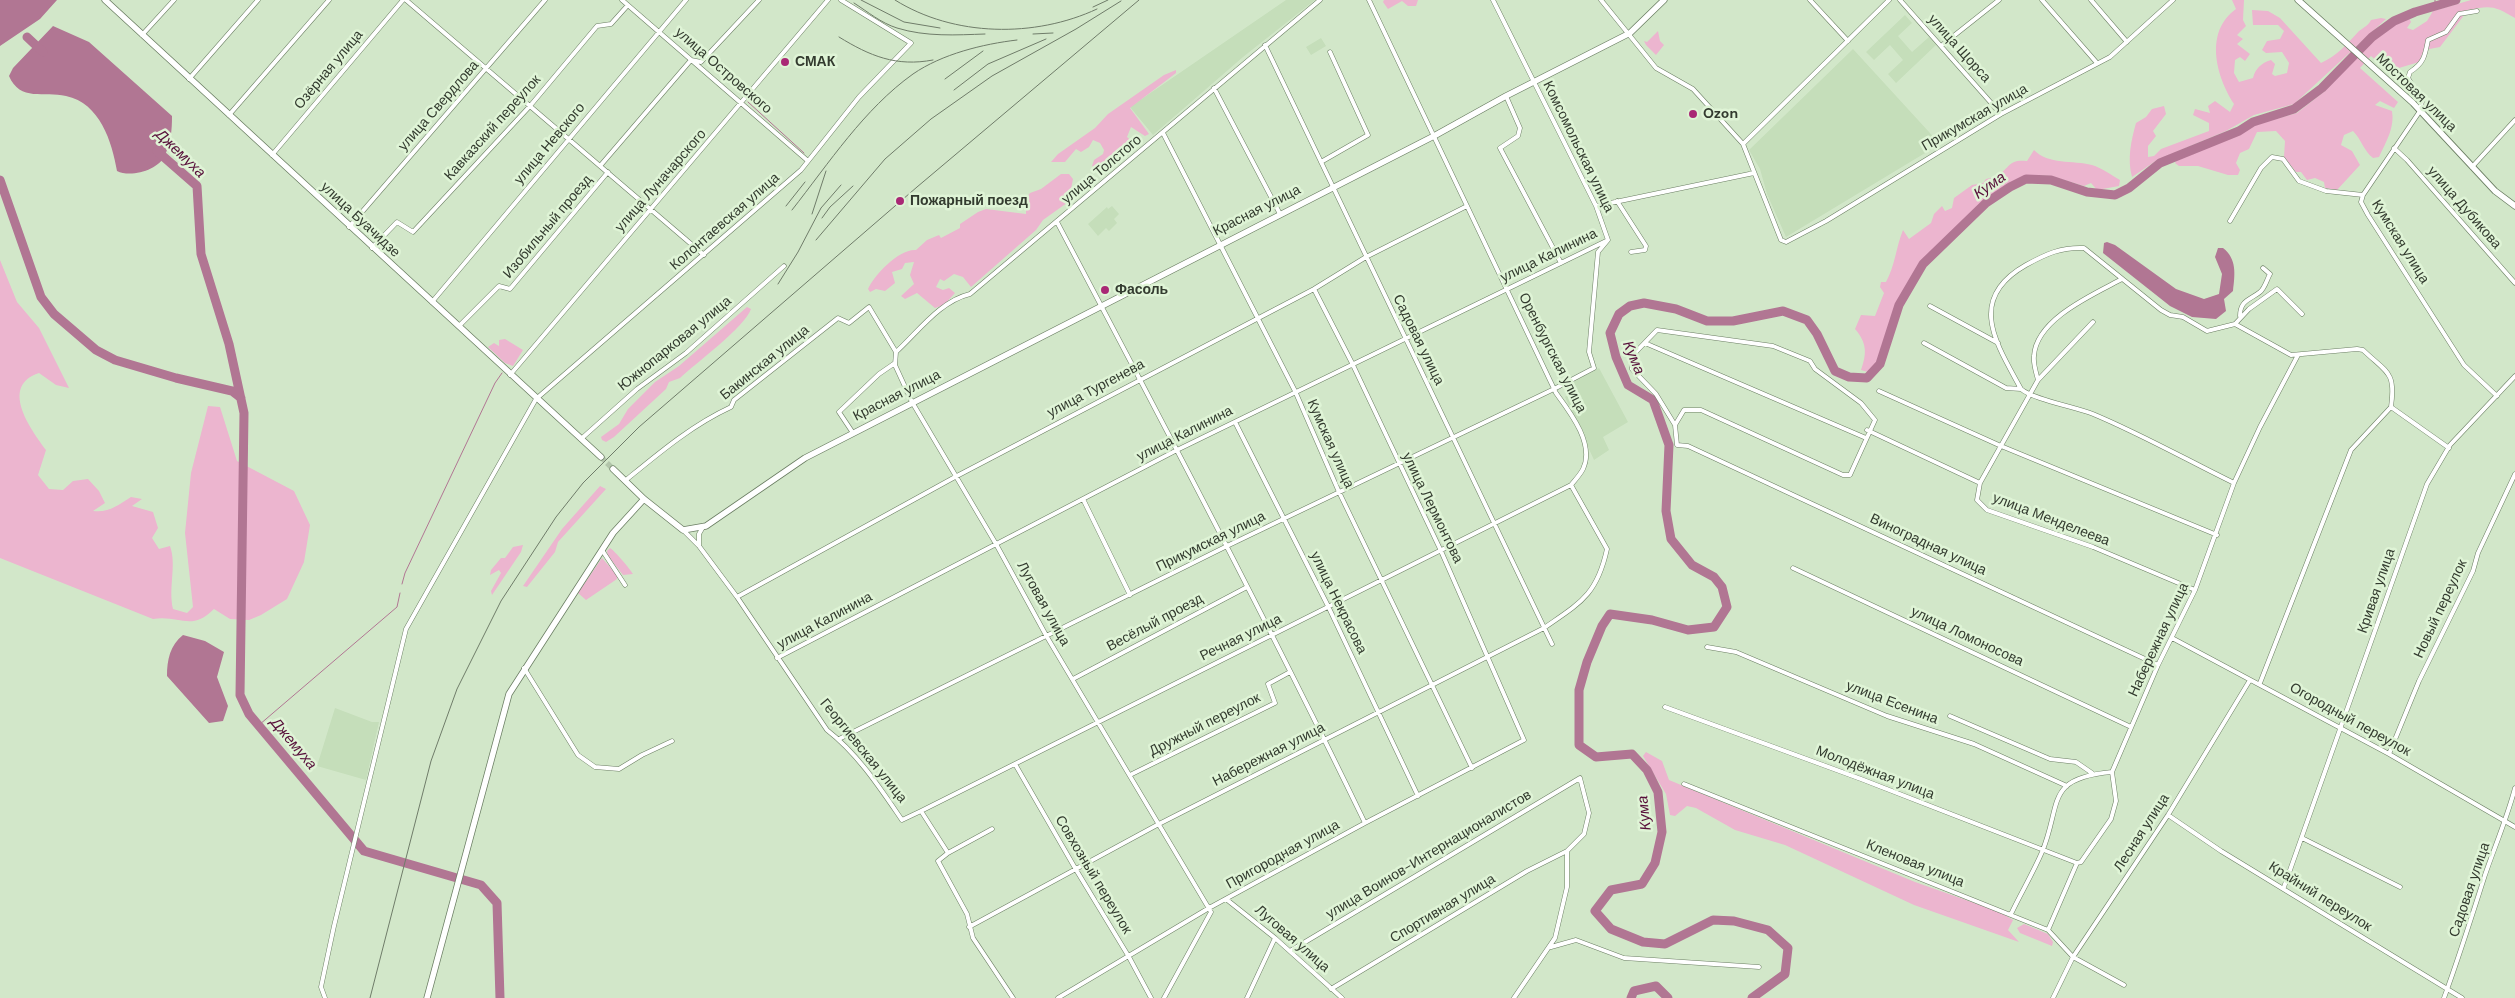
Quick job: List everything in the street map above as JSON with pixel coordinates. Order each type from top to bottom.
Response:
[{"type":"street","name":"улица Буачидзе","points":[[105,0],[510,376],[601,457]]},
{"type":"street","points":[[141,35],[174,0]]},
{"type":"street","points":[[189,80],[258,0]]},
{"type":"street","points":[[228,116],[329,0]]},
{"type":"street","points":[[404,0],[704,255]]},
{"type":"street","name":"Озёрная улица","points":[[272,155],[404,0]]},
{"type":"street","name":"улица Свердлова","points":[[349,227],[545,0]]},
{"type":"street","name":"улица Островского","points":[[622,0],[808,161]]},
{"type":"street","name":"улица Невского","points":[[431,303],[686,0]]},
{"type":"street","name":"Изобильный проезд","points":[[600,166],[691,60],[701,62],[759,0]]},
{"type":"street","name":"улица Луначарского","points":[[510,376],[743,103],[828,0]]},
{"type":"street","name":"Колонтаевская улица","points":[[536,398],[763,205],[808,161],[859,97],[903,54],[911,43],[841,0]]},
{"type":"street","name":"улица Толстого","points":[[896,352],[928,321],[959,296],[970,294],[1320,0]]},
{"type":"street","name":"Оренбургская улица","points":[[1369,0],[1554,389],[1582,437],[1586,453],[1583,468],[1571,486]]},
{"type":"street","name":"Комсомольская улица","points":[[1493,0],[1596,206],[1608,240]]},
{"type":"street","points":[[1601,0],[1630,33],[1635,43],[1656,68],[1693,89],[1743,144],[1754,173]]},
{"type":"street","name":"Красная улица","points":[[683,530],[703,526],[805,458],[1434,136],[1506,96],[1630,33],[1664,0]]},
{"type":"street","points":[[1810,0],[1848,41]]},
{"type":"street","points":[[1743,144],[1889,0]]},
{"type":"street","name":"улица Щорса","points":[[1900,0],[2001,114]]},
{"type":"street","points":[[1941,46],[1999,0]]},
{"type":"street","points":[[2042,0],[2097,64]]},
{"type":"street","points":[[2091,0],[2127,42]]},
{"type":"street","name":"Прикумская улица","points":[[1754,173],[1781,240],[1786,242],[1794,239],[2001,114],[2110,57],[2173,0]]},
{"type":"street","name":"Мостовая улица","points":[[2298,0],[2412,103],[2495,191],[2515,206]]},
{"type":"street","name":"Кавказский переулок","points":[[372,248],[397,222],[413,232],[530,106],[597,26],[611,24],[628,5]]},
{"type":"street","points":[[2363,195],[2420,111],[2422,101],[2408,78],[2410,72],[2420,66],[2425,58],[2428,40],[2446,32],[2459,14],[2477,11]]},
{"type":"street","name":"Садовая улица","points":[[1265,45],[1552,644]]},
{"type":"street","points":[[1321,162],[1368,135],[1330,52]]},
{"type":"street","points":[[1214,88],[1280,214]]},
{"type":"street","points":[[1506,96],[1520,128],[1518,136],[1500,148],[1561,263]]},
{"type":"street","points":[[2472,167],[2515,120]]},
{"type":"street","name":"Кумская улица","points":[[1163,133],[1295,392],[1339,492],[1472,768]]},
{"type":"street","name":"улица Дубикова","points":[[2394,148],[2408,160],[2515,283]]},
{"type":"street","name":"Кумская улица","points":[[2230,221],[2260,168],[2272,157],[2283,159],[2299,181],[2326,191],[2363,195],[2361,202],[2368,215],[2464,365],[2497,396]]},
{"type":"street","name":"Изобильный проезд","points":[[458,326],[499,286],[510,289],[608,172]]},
{"type":"street","name":"улица Калинина","points":[[1596,206],[1754,173]]},
{"type":"street","points":[[1617,201],[1646,246],[1645,250],[1631,252]]},
{"type":"street","name":"улица Тургенева","points":[[737,597],[955,477],[1314,289],[1366,257],[1467,206]]},
{"type":"street","points":[[1057,222],[1141,378],[1273,635],[1365,823]]},
{"type":"street","name":"Прикумская улица","points":[[839,739],[1227,546],[1594,368],[1589,352],[1598,252],[1608,240]]},
{"type":"street","name":"улица Калинина","points":[[777,658],[1177,450],[1352,363],[1608,240]]},
{"type":"street","points":[[2234,483],[2073,406],[2028,396],[2021,389],[1993,332],[1991,316],[1994,295],[2010,277],[2051,252],[2070,248],[2084,248],[2162,310],[2170,315],[2183,317],[2204,330],[2235,324],[2291,355],[2298,356],[2357,349],[2363,350],[2392,377],[2394,386],[2391,406],[2351,450],[2260,683]]},
{"type":"street","name":"Южнопарковая улица","points":[[580,439],[637,388],[686,353],[784,266]]},
{"type":"street","points":[[2240,316],[2240,308],[2244,302],[2259,293],[2264,287],[2270,274],[2263,268]]},
{"type":"street","points":[[2038,380],[2033,355],[2042,336],[2050,325],[2074,306],[2122,279]]},
{"type":"street","name":"улица Лермонтова","points":[[1314,289],[1352,363],[1398,464],[1441,550],[1524,740]]},
{"type":"street","points":[[2235,324],[2240,316],[2277,289],[2302,314]]},
{"type":"street","points":[[1930,306],[1999,344]]},
{"type":"street","name":"Бакинская улица","points":[[626,480],[661,452],[714,415],[731,407],[734,400],[838,318],[850,323],[869,307],[896,352]]},
{"type":"street","points":[[1980,483],[2038,380],[2093,322]]},
{"type":"street","points":[[1657,330],[1774,346],[1810,361],[1815,369],[1861,403],[1875,420],[1850,475],[1843,476],[1701,410],[1684,410],[1675,425],[1656,394],[1632,368],[1631,358],[1645,343],[1657,330]]},
{"type":"street","points":[[1645,343],[1866,438]]},
{"type":"street","points":[[1924,343],[2006,388],[2021,389]]},
{"type":"street","name":"Луговая улица","points":[[896,352],[895,363],[912,402],[996,544],[1047,637],[1157,825],[1209,908]]},
{"type":"street","name":"Набережная улица","points":[[2112,772],[2158,665],[2195,590],[2217,535],[2234,483],[2260,427],[2298,356]]},
{"type":"street","name":"Красная улица","points":[[853,433],[839,412],[879,374],[895,363]]},
{"type":"street","name":"Кривая улица","points":[[2284,888],[2427,484],[2449,448],[2515,376]]},
{"type":"street","points":[[1879,391],[2001,446],[2217,535]]},
{"type":"street","points":[[325,998],[321,988],[334,926],[406,628],[536,398]]},
{"type":"street","points":[[2391,406],[2449,448]]},
{"type":"street","name":"улица Некрасова","points":[[1235,422],[1328,606],[1418,796]]},
{"type":"street","name":"Виноградная улица","points":[[1675,425],[1677,445],[1688,446],[2158,665]]},
{"type":"street","name":"улица Менделеева","points":[[1869,431],[1980,483],[1977,500],[1987,510],[2093,547],[2195,590]]},
{"type":"street","name":"Георгиевская улица","points":[[614,469],[644,499],[683,530],[699,546],[737,597],[827,730],[839,739],[878,785],[902,820],[920,811],[948,853]]},
{"type":"street","name":"Новый переулок","points":[[2389,754],[2419,681],[2473,571],[2478,553],[2515,474]]},
{"type":"street","name":"Набережная улица","points":[[969,927],[1157,825],[1432,683],[1544,628],[1580,603],[1592,590],[1602,572],[1607,550],[1571,486]]},
{"type":"street","name":"Речная улица","points":[[920,811],[1571,486]]},
{"type":"street","points":[[427,998],[509,694],[524,668],[613,533],[644,499]]},
{"type":"street","points":[[1083,499],[1130,595]]},
{"type":"street","points":[[699,546],[698,534],[703,526]]},
{"type":"street","points":[[602,550],[625,584]]},
{"type":"street","name":"улица Ломоносова","points":[[1793,568],[2131,727]]},
{"type":"street","name":"Весёлый проезд","points":[[1073,679],[1247,587]]},
{"type":"street","name":"Огородный переулок","points":[[2172,638],[2250,680],[2260,683],[2389,754],[2515,827]]},
{"type":"street","name":"улица Есенина","points":[[1707,647],[1736,652],[1887,716],[1974,744],[2067,786]]},
{"type":"street","points":[[524,668],[578,755],[595,767],[619,769],[642,755],[672,741]]},
{"type":"street","name":"Дружный переулок","points":[[1130,776],[1275,703],[1268,684],[1290,672]]},
{"type":"street","name":"Лесная улица","points":[[2053,998],[2073,958],[2168,814],[2250,680]]},
{"type":"street","name":"Молодёжная улица","points":[[1664,707],[1861,779],[2077,863]]},
{"type":"street","name":"улица Есенина","points":[[1950,716],[2050,759],[2076,762],[2092,773]]},
{"type":"street","name":"Пригородная улица","points":[[1058,998],[1209,908],[1365,823],[1524,740]]},
{"type":"street","name":"Совхозный переулок","points":[[1015,764],[1129,957],[1151,998]]},
{"type":"street","points":[[2011,914],[2043,850],[2057,797],[2067,786],[2092,773],[2112,772],[2116,801],[2111,818],[2082,862],[2077,863],[2048,930]]},
{"type":"street","name":"Спортивная улица","points":[[1332,989],[1567,850],[1584,834],[1589,812],[1580,778]]},
{"type":"street","name":"улица Воинов-Интернационалистов","points":[[1290,951],[1580,778]]},
{"type":"street","name":"Кленовая улица","points":[[1684,784],[2048,930],[2073,958],[2124,985]]},
{"type":"street","name":"Садовая улица","points":[[2444,998],[2486,873],[2506,822],[2515,788]]},
{"type":"street","name":"Крайний переулок","points":[[2168,814],[2221,851],[2462,998]]},
{"type":"street","points":[[992,829],[948,853],[938,861],[967,914],[973,938],[1013,998]]},
{"type":"street","points":[[2302,838],[2400,888]]},
{"type":"street","points":[[1514,998],[1555,938],[1567,887],[1567,850]]},
{"type":"street","name":"Луговая улица","points":[[1226,899],[1275,938],[1342,998]]},
{"type":"street","points":[[1164,998],[1211,912],[1209,908]]},
{"type":"street","points":[[1247,998],[1275,938]]},
{"type":"street","points":[[1549,948],[1576,940],[1624,958],[1759,967]]},
{"type":"shaded area","points":[[0,0],[57,0],[40,19],[0,46]]},
{"type":"shaded area","points":[[1286,0],[1315,0],[1243,57],[1153,135],[1130,107]]},
{"type":"shaded area","points":[[1384,0],[1418,0],[1416,6],[1408,6],[1402,1],[1388,9],[1383,2]]},
{"type":"shaded area","points":[[2232,0],[2244,0],[2243,20],[2246,26],[2237,35],[2243,39],[2237,44],[2250,54],[2245,61],[2240,57],[2235,60],[2234,73],[2239,82],[2253,78],[2259,67],[2267,61],[2271,60],[2275,64],[2272,74],[2275,76],[2287,73],[2289,63],[2282,52],[2266,53],[2262,50],[2267,41],[2280,39],[2284,31],[2278,25],[2253,25],[2252,10],[2268,11],[2280,18],[2321,63],[2337,53],[2371,20],[2386,19],[2294,104],[2254,115],[2226,131],[2157,160],[2132,177],[2130,150],[2136,123],[2146,117],[2152,109],[2164,106],[2166,114],[2153,131],[2156,136],[2148,146],[2148,157],[2154,156],[2161,149],[2209,131],[2209,123],[2193,115],[2195,109],[2210,113],[2208,106],[2215,101],[2230,112],[2234,104],[2222,81],[2216,55],[2220,30],[2226,19],[2236,9]]},
{"type":"shaded area","points":[[2471,0],[2515,0],[2515,18],[2493,8],[2482,7],[2468,10],[2440,47],[2424,50],[2419,62],[2389,71],[2371,56],[2360,68],[2398,102],[2394,108],[2380,101],[2375,105],[2392,111],[2393,117],[2389,134],[2379,157],[2373,158],[2370,155],[2353,131],[2344,135],[2341,145],[2352,151],[2360,165],[2337,190],[2325,188],[2324,182],[2315,178],[2307,180],[2301,172],[2296,172],[2284,157],[2285,141],[2276,131],[2257,132],[2249,149],[2240,153],[2236,163],[2240,170],[2238,175],[2228,175],[2198,166],[2179,166],[2175,163],[2177,160],[2239,134],[2254,125],[2297,113],[2325,91],[2368,45],[2404,18],[2409,18],[2411,22],[2407,28],[2413,30],[2427,21],[2433,11]]},
{"type":"shaded area","points":[[1905,15],[1912,23],[1898,36],[1912,52],[1929,37],[1936,45],[1896,83],[1888,74],[1903,60],[1890,45],[1874,60],[1866,52]]},
{"type":"shaded area","points":[[53,26],[89,42],[172,116],[169,145],[162,160],[157,165],[137,173],[130,174],[117,171],[108,136],[96,115],[88,107],[78,100],[66,96],[26,92],[14,84],[9,76],[13,68]]},
{"type":"shaded area","points":[[1658,31],[1660,41],[1664,45],[1656,55],[1644,41],[1647,42]]},
{"type":"shaded area","points":[[1321,38],[1326,46],[1311,55],[1306,47]]},
{"type":"shaded area","points":[[1853,49],[1940,144],[1786,237],[1767,194],[1760,169],[1749,150]]},
{"type":"shaded area","points":[[1176,70],[1176,73],[1130,108],[1149,134],[1145,136],[1131,127],[1127,137],[1135,144],[1134,147],[1115,161],[1097,169],[1092,166],[1094,160],[1103,154],[1104,150],[1100,143],[1093,140],[1089,147],[1081,152],[1076,149],[1065,162],[1051,162],[1058,154],[1095,128],[1108,114],[1164,75]]},
{"type":"shaded area","points":[[2034,150],[2040,155],[2053,160],[2096,166],[2120,180],[2119,186],[2097,190],[2091,183],[2084,186],[2051,176],[2026,175],[1984,201],[1920,263],[1896,304],[1878,362],[1868,372],[1861,370],[1865,348],[1862,339],[1855,329],[1861,315],[1875,316],[1884,293],[1880,287],[1881,282],[1886,282],[1889,276],[1903,230],[1909,239],[1931,223],[1934,214],[1942,206],[1945,211],[1952,208],[1954,198],[1972,185],[1983,183],[1986,179],[1997,176],[2013,162],[2027,161]]},
{"type":"shaded area","points":[[1061,174],[1069,174],[1073,179],[1071,189],[1090,179],[1092,185],[1043,220],[1036,230],[971,287],[963,277],[954,274],[944,281],[940,279],[936,287],[943,290],[949,288],[955,293],[944,305],[935,308],[917,293],[905,299],[901,296],[914,284],[910,275],[914,262],[905,263],[902,269],[892,272],[895,283],[885,291],[876,289],[870,292],[868,289],[882,270],[895,258],[903,253],[916,250],[927,240],[939,235],[941,238],[960,228],[960,224],[978,212],[986,209],[1026,214],[1026,209],[1021,206],[1030,193],[1041,189]]},
{"type":"shaded area","points":[[1112,206],[1119,214],[1114,219],[1117,223],[1109,231],[1106,228],[1098,236],[1088,224],[1107,207],[1108,209]]},
{"type":"shaded area","points":[[2107,242],[2115,245],[2176,289],[2204,299],[2219,294],[2222,274],[2215,257],[2218,248],[2223,248],[2231,257],[2234,267],[2233,291],[2224,299],[2226,311],[2216,319],[2192,317],[2170,306],[2103,253],[2104,243]]},
{"type":"shaded area","points":[[0,260],[17,302],[39,328],[69,388],[56,385],[39,373],[27,379],[21,387],[20,397],[26,419],[46,450],[38,475],[49,489],[63,490],[73,481],[88,479],[99,491],[105,503],[93,511],[109,510],[131,497],[142,499],[132,506],[153,512],[158,528],[152,538],[159,549],[170,546],[172,554],[171,593],[173,609],[187,613],[193,607],[185,533],[191,473],[208,406],[220,407],[237,461],[294,491],[310,525],[304,562],[287,599],[249,620],[230,619],[214,609],[199,620],[153,619],[0,558]]},
{"type":"shaded area","points":[[747,307],[751,309],[747,317],[730,335],[680,378],[669,382],[666,389],[614,437],[606,442],[602,440],[601,437],[619,424],[628,409],[655,382],[679,366]]},
{"type":"shaded area","points":[[505,339],[523,350],[513,366],[505,363],[488,347],[494,343],[499,346],[499,340]]},
{"type":"shaded area","points":[[1599,368],[1628,422],[1603,437],[1609,450],[1594,460],[1565,397],[1576,389],[1573,382]]},
{"type":"shaded area","points":[[600,486],[606,489],[558,542],[555,552],[527,587],[523,586],[562,529]]},
{"type":"shaded area","points":[[523,545],[521,552],[492,595],[491,591],[501,573],[499,570],[490,575],[491,570],[501,558],[505,558],[513,547]]},
{"type":"shaded area","points":[[610,548],[633,574],[623,575],[608,556],[607,551]]},
{"type":"shaded area","points":[[602,558],[617,575],[617,579],[586,600],[578,593]]},
{"type":"shaded area","points":[[183,635],[205,641],[224,652],[217,677],[228,706],[223,721],[209,723],[167,676],[170,653],[175,643]]},
{"type":"shaded area","points":[[335,708],[372,722],[379,722],[366,780],[317,766]]},
{"type":"shaded area","points":[[1646,752],[1662,761],[1669,780],[1915,882],[2000,912],[2013,920],[2008,930],[2019,942],[1914,905],[1785,845],[1735,830],[1696,808],[1687,806],[1675,816],[1670,815],[1666,794],[1643,756]]},
{"type":"shaded area","points":[[2024,924],[2048,934],[2053,942],[2052,946],[2020,933],[2017,928]]},
{"type":"waterway","name":"Кума","points":[[2435,0],[2435,6]]},
{"type":"waterway","name":"Кума","points":[[1752,998],[1785,974],[1788,948],[1768,930],[1734,921],[1713,920],[1665,944],[1643,942],[1611,929],[1595,911],[1611,890],[1642,884],[1655,863],[1662,832],[1658,792],[1647,770],[1632,754],[1596,757],[1579,745],[1579,690],[1587,662],[1602,626],[1610,614],[1652,620],[1688,630],[1714,627],[1727,607],[1722,587],[1714,577],[1692,565],[1671,539],[1666,511],[1669,445],[1653,400],[1628,385],[1616,357],[1610,333],[1619,314],[1630,306],[1644,303],[1676,309],[1707,321],[1733,321],[1783,311],[1807,320],[1817,334],[1835,371],[1849,377],[1867,378],[1880,364],[1899,305],[1923,264],[1986,203],[2010,187],[2026,179],[2051,180],[2087,192],[2115,195],[2129,188],[2160,163],[2239,131],[2253,122],[2294,109],[2322,88],[2372,37],[2394,21],[2415,12],[2456,0]]},
{"type":"waterway","name":"Джемуха","points":[[27,37],[43,52]]},
{"type":"waterway","points":[[748,102],[804,153]]},
{"type":"waterway","name":"Джемуха","points":[[157,151],[197,186],[201,254],[229,344],[244,413],[240,695],[249,714],[364,851],[481,885],[497,903],[500,998]]},
{"type":"waterway","name":"Джемуха","points":[[0,180],[41,297],[54,314],[96,350],[115,360],[176,378],[232,391],[241,398]]},
{"type":"waterway","points":[[402,584],[405,573],[495,383],[502,373]]},
{"type":"waterway","points":[[259,725],[397,607],[400,593]]},
{"type":"waterway","name":"Кума","points":[[1631,998],[1634,991],[1656,986],[1668,998]]},
{"type":"tunnel","points":[[601,457],[613,469]]},
{"type":"railway","points":[[861,0],[904,22],[940,28]]},
{"type":"railway","points":[[895,0],[918,12],[943,21],[968,27],[995,29],[1021,29],[1048,25],[1097,9]]},
{"type":"railway","points":[[1093,7],[1108,0]]},
{"type":"railway","points":[[370,998],[431,761],[457,689],[501,601],[556,517],[583,483],[639,427],[917,187],[1139,0]]},
{"type":"railway","points":[[816,240],[885,159],[931,119],[992,76],[1076,29],[1121,1]]},
{"type":"railway","points":[[854,3],[886,23],[908,31],[941,35],[985,34]]},
{"type":"railway","points":[[1033,34],[1053,33]]},
{"type":"railway","points":[[839,37],[862,50],[895,61],[920,62],[933,60]]},
{"type":"railway","points":[[954,90],[988,64],[1046,39]]},
{"type":"railway","points":[[792,210],[863,120],[895,88],[913,74],[937,61],[963,51],[1017,40]]},
{"type":"railway","points":[[945,79],[983,51]]},
{"type":"railway","points":[[812,214],[826,171]]},
{"type":"railway","points":[[786,206],[805,182]]},
{"type":"railway","points":[[778,284],[798,252],[821,208],[841,185]]},
{"type":"railway","points":[[822,218],[830,207],[853,186]]},
{"type":"place","name":"СМАК","points":[[785,62]]},
{"type":"place","name":"Ozon","points":[[1693,114]]},
{"type":"place","name":"Пожарный поезд","points":[[900,201]]},
{"type":"place","name":"Фасоль","points":[[1105,290]]}]
